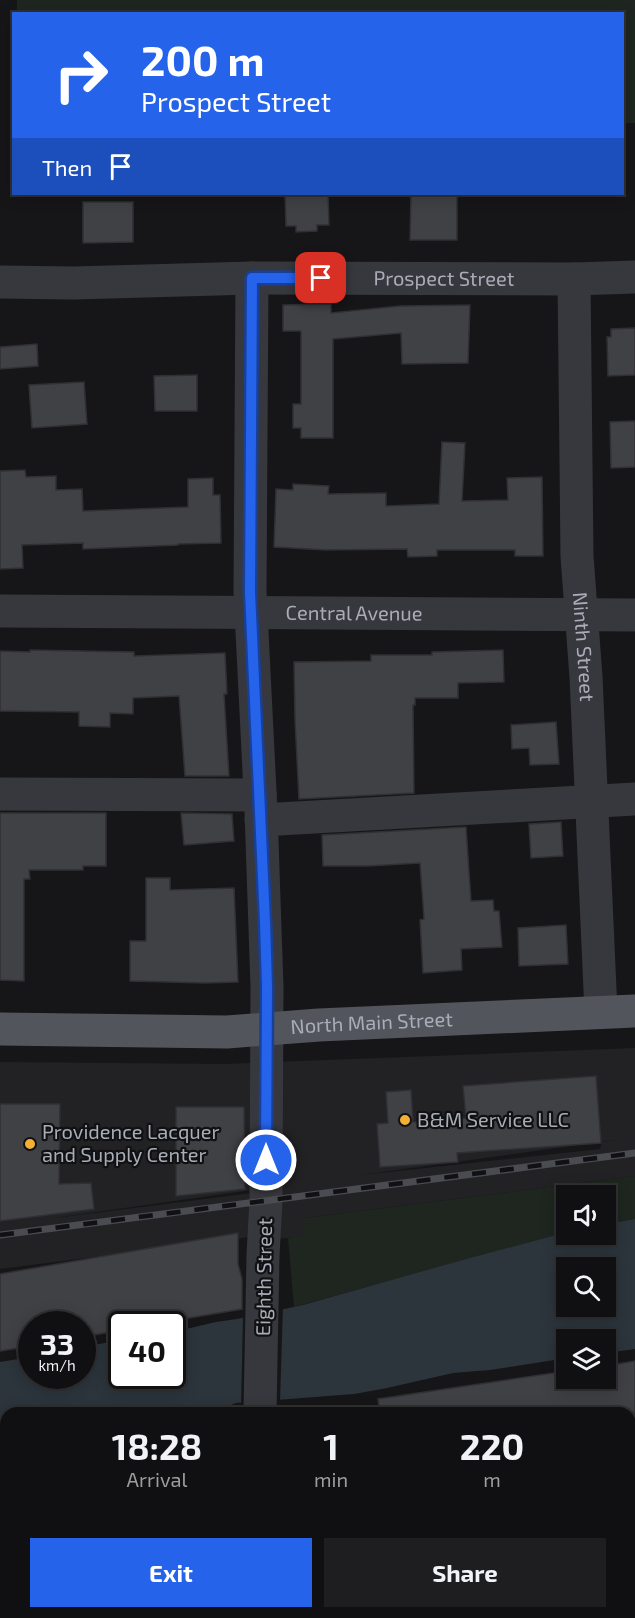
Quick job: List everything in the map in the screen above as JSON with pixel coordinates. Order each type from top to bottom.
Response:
[{"type":"main road","name":"North Main Street","points":[[0,1029],[187,1032],[635,1011]]},
{"type":"street","name":"Prospect Street","points":[[0,282],[74,283],[252,278],[574,279],[635,277]]},
{"type":"street","name":"Eighth Street","points":[[252,278],[251,612],[265,922],[267,1029],[261,1407]]},
{"type":"street","name":"Ninth Street","points":[[574,279],[577,556],[586,677],[601,1012]]},
{"type":"street","name":"Central Avenue","points":[[0,611],[635,615]]},
{"type":"street","points":[[0,794],[260,807],[635,799]]},
{"type":"shaded area","points":[[17,0],[635,0],[635,123],[624,123],[624,12],[17,12]]},
{"type":"shaded area","points":[[635,1048],[635,1176],[305,1218],[305,1236],[259,1241],[258,1236],[0,1269],[0,1062],[225,1064]],"holes":[[[622,1139],[602,1142],[600,1149],[361,1175]],[[252,1190],[252,1193],[47,1219]]]},
{"type":"shaded area","points":[[635,1176],[635,1219],[616,1222],[616,1185],[564,1185]]},
{"type":"shaded area","points":[[556,1186],[556,1235],[294,1307],[288,1238],[304,1235],[305,1218]]},
{"type":"shaded area","points":[[635,1219],[635,1349],[616,1352],[616,1329],[556,1329],[556,1360],[453,1373],[354,1394],[236,1403],[226,1407],[0,1407],[0,1362],[18,1359],[18,1389],[96,1389],[96,1345],[108,1342],[108,1389],[186,1389],[186,1329],[303,1305],[556,1235],[556,1245],[616,1245],[616,1222]]},
{"type":"pier","points":[[283,1306],[280,1401],[241,1406],[243,1315]]},
{"type":"building","points":[[285,195],[328,195],[329,225],[317,225],[317,231],[296,232],[296,226],[286,226]]},
{"type":"building","points":[[411,195],[457,195],[457,240],[410,240]]},
{"type":"building","points":[[83,202],[133,202],[133,242],[83,243]]},
{"type":"building","points":[[331,304],[331,313],[400,306],[470,305],[468,363],[402,364],[401,333],[333,339],[333,438],[301,438],[301,428],[293,428],[293,404],[301,404],[301,331],[283,331],[283,305]]},
{"type":"building","points":[[635,328],[635,375],[608,376],[607,337],[611,337],[611,329]]},
{"type":"building","points":[[37,344],[38,366],[0,369],[0,347]]},
{"type":"building","points":[[197,375],[197,411],[155,411],[154,376]]},
{"type":"building","points":[[84,382],[87,424],[32,428],[29,385]]},
{"type":"building","points":[[635,421],[635,467],[611,468],[610,422]]},
{"type":"building","points":[[442,442],[465,443],[462,501],[508,500],[507,478],[542,477],[543,556],[515,556],[515,550],[437,550],[437,556],[408,557],[407,549],[326,550],[274,547],[276,489],[293,490],[293,484],[329,486],[328,494],[386,493],[386,506],[439,504]]},
{"type":"building","points":[[25,470],[26,477],[56,476],[56,490],[82,489],[83,511],[188,507],[188,479],[213,478],[213,495],[220,495],[221,543],[83,549],[83,543],[22,545],[23,568],[0,569],[0,471]]},
{"type":"building","points":[[30,650],[134,652],[134,656],[225,653],[227,694],[224,694],[229,776],[185,776],[179,696],[133,698],[133,714],[110,713],[110,727],[79,726],[79,712],[0,711],[0,651],[30,652]]},
{"type":"building","points":[[503,650],[504,682],[458,683],[458,698],[415,698],[415,705],[413,705],[414,793],[299,799],[294,662],[371,661],[371,655],[432,655],[432,652]]},
{"type":"building","points":[[556,722],[559,764],[530,765],[529,748],[512,749],[511,725]]},
{"type":"building","points":[[0,813],[106,813],[106,866],[83,866],[83,870],[29,870],[30,879],[24,879],[24,981],[0,980]]},
{"type":"building","points":[[181,813],[232,814],[234,841],[184,845]]},
{"type":"building","points":[[561,822],[563,856],[531,858],[529,824]]},
{"type":"building","points":[[466,827],[471,901],[493,900],[494,911],[499,911],[502,947],[461,949],[462,970],[423,973],[420,920],[424,919],[420,863],[323,866],[322,835]]},
{"type":"building","points":[[146,878],[170,878],[170,890],[234,888],[238,982],[130,981],[130,941],[146,941]]},
{"type":"building","points":[[566,925],[568,964],[519,966],[518,928]]},
{"type":"building","points":[[596,1076],[601,1143],[457,1153],[458,1162],[380,1167],[377,1124],[388,1123],[386,1092],[411,1090],[413,1122],[466,1118],[463,1086]]},
{"type":"building","name":"Providence Lacquer and Supply Center","points":[[0,1104],[60,1104],[59,1184],[91,1183],[94,1209],[0,1221]]},
{"type":"building","points":[[176,1107],[244,1107],[245,1189],[176,1196]]},
{"type":"building","points":[[238,1233],[242,1309],[186,1318],[186,1311],[108,1311],[108,1332],[96,1335],[96,1311],[18,1311],[18,1348],[0,1351],[0,1274]]},
{"type":"building","points":[[635,1361],[635,1407],[379,1407],[378,1399],[556,1373],[556,1389],[616,1389],[616,1364]]},
{"type":"railway","points":[[0,1235],[635,1153]]},
{"type":"place","name":"B&M Service LLC","points":[[405,1120]]},
{"type":"place","name":"Providence Lacquer and Supply Center","points":[[30,1144]]},
{"type":"route","points":[[266,1160],[267,987],[250,592],[252,278],[321,278]]}]
